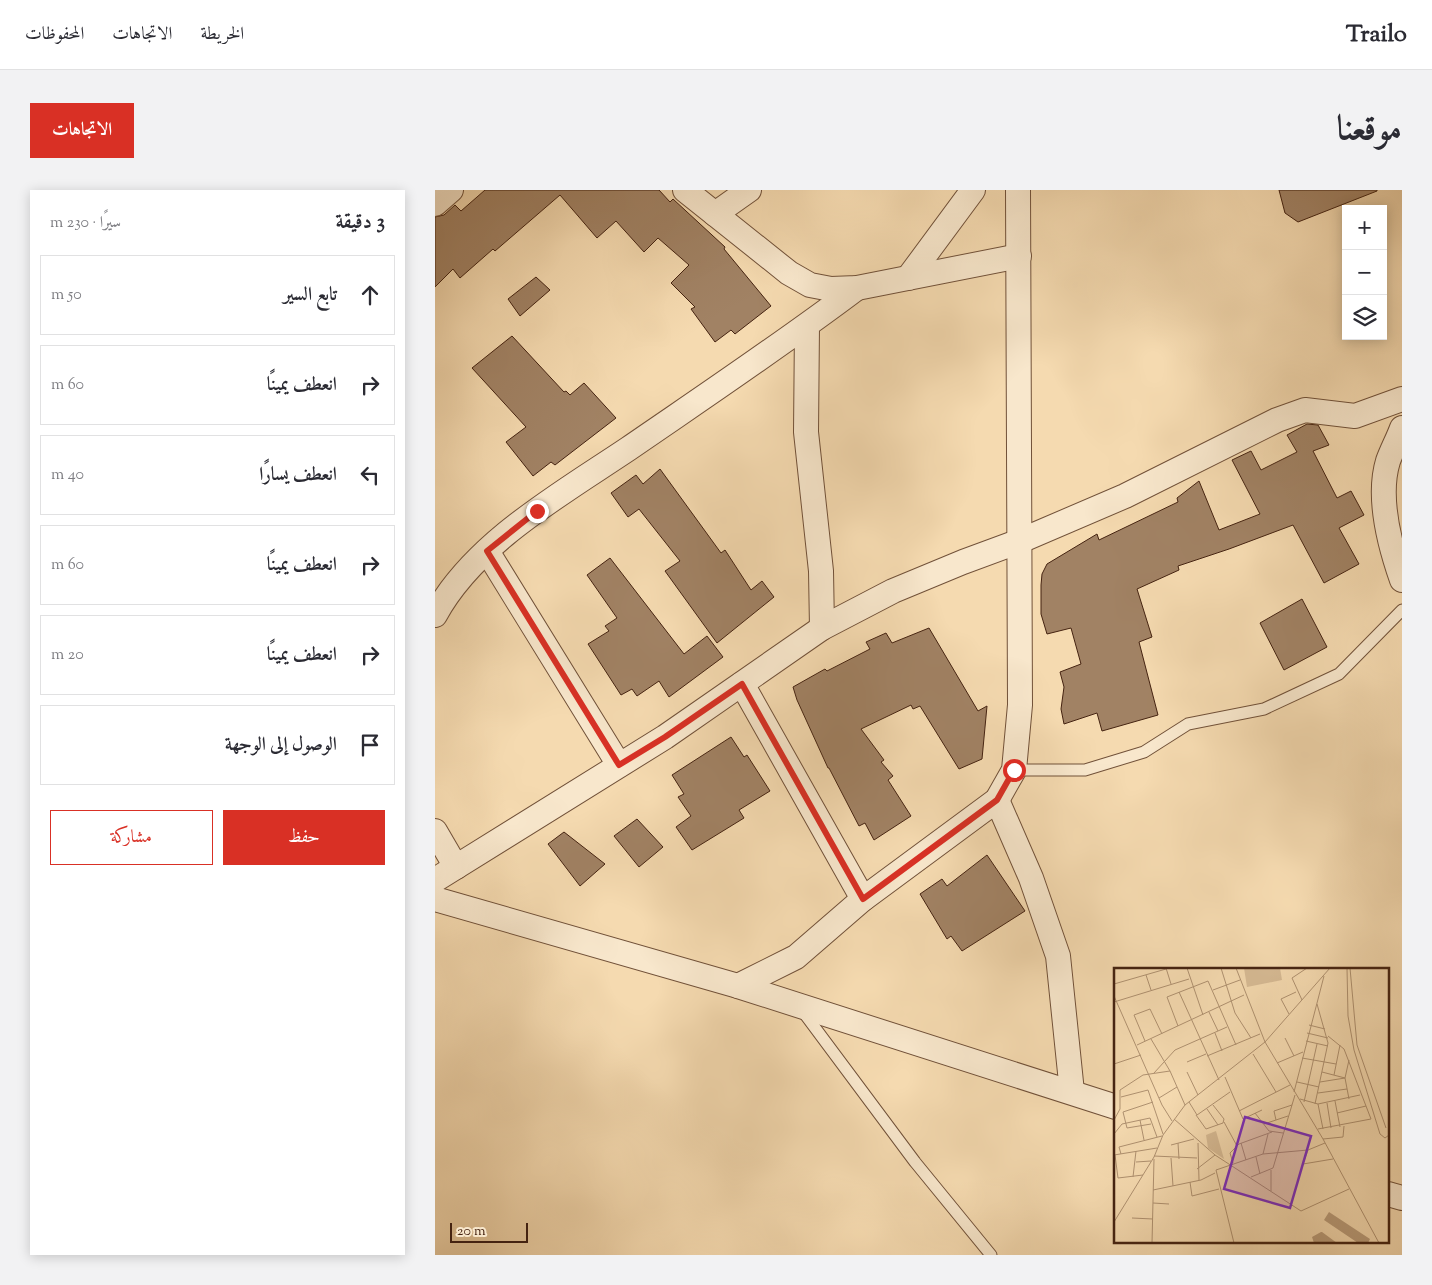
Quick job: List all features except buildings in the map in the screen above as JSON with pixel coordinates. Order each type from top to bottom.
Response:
[{"type":"street","points":[[435,204],[451,190]]},
{"type":"street","points":[[685,190],[789,272],[810,285],[831,289],[857,288],[1019,256]]},
{"type":"street","points":[[715,214],[749,190]]},
{"type":"street","points":[[908,278],[973,190]]},
{"type":"street","points":[[739,986],[796,956],[863,899],[997,800],[1014,770],[1020,705],[1018,190]]},
{"type":"street","points":[[436,611],[462,575],[487,551],[537,511],[807,326],[857,288]]},
{"type":"street","points":[[807,326],[806,432],[821,571],[822,628]]},
{"type":"street","points":[[435,880],[665,737],[822,628],[893,591],[1020,541],[1125,496],[1277,420],[1305,410],[1355,416],[1402,399]]},
{"type":"street","points":[[1402,428],[1388,462],[1384,494],[1393,553],[1402,580]]},
{"type":"street","points":[[487,551],[619,765]]},
{"type":"street","points":[[742,684],[863,899]]},
{"type":"street","points":[[997,800],[1031,878],[1059,956],[1071,1092]]},
{"type":"street","points":[[435,831],[457,867]]},
{"type":"street","points":[[435,900],[739,986],[1114,1106]]},
{"type":"street","points":[[1389,1194],[1402,1198]]},
{"type":"lane","points":[[1014,770],[1085,770],[1145,752],[1188,724],[1264,709],[1339,674],[1402,610]]},
{"type":"lane","points":[[798,1005],[915,1162],[991,1255]]},
{"type":"route","points":[[537,511],[487,551],[619,765],[665,737],[742,684],[863,899],[997,800],[1014,770]]}]
